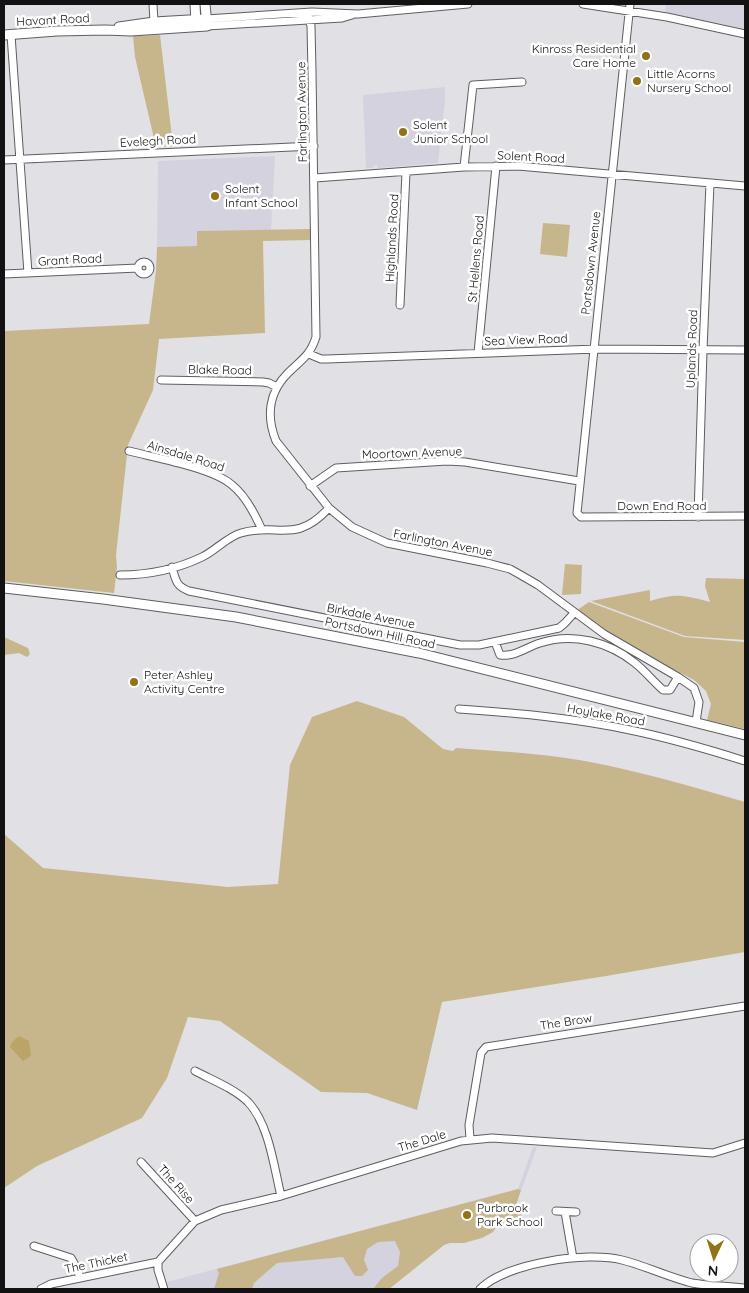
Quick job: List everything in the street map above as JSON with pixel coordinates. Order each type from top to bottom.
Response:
[{"type":"main road","points":[[195,4],[196,23]]},
{"type":"main road","points":[[205,4],[207,23]]},
{"type":"main road","name":"Havant Road","points":[[104,30],[129,24],[154,22],[207,23]]},
{"type":"main road","name":"Havant Road","points":[[7,35],[104,30],[131,31],[196,23]]},
{"type":"main road","name":"Portsdown Hill Road","points":[[4,588],[103,599],[246,619],[419,653],[745,734]]},
{"type":"street","points":[[153,4],[154,22]]},
{"type":"street","name":"Havant Road","points":[[207,23],[342,18],[357,14],[468,4]]},
{"type":"street","points":[[583,4],[629,8],[745,34]]},
{"type":"street","name":"Portsdown Avenue","points":[[579,516],[576,511],[629,8]]},
{"type":"street","name":"Havant Road","points":[[207,23],[331,12],[357,14]]},
{"type":"street","points":[[305,14],[310,20]]},
{"type":"street","name":"Farlington Avenue","points":[[310,20],[315,178],[316,337],[309,354],[289,372],[277,387],[273,396],[269,415],[276,441],[329,508],[352,527],[387,543],[510,569],[538,585],[574,613],[627,648],[694,688],[698,695],[699,710],[696,722]]},
{"type":"street","points":[[7,35],[20,159],[28,273]]},
{"type":"street","points":[[464,167],[473,85],[522,82]]},
{"type":"street","name":"Evelegh Road","points":[[4,160],[314,146]]},
{"type":"street","name":"St Hellens Road","points":[[478,353],[496,166]]},
{"type":"street","name":"Solent Road","points":[[315,178],[464,167],[518,166],[745,186]]},
{"type":"street","name":"Highlands Road","points":[[400,305],[406,172]]},
{"type":"street","name":"Uplands Road","points":[[698,517],[710,183]]},
{"type":"street","name":"Grant Road","points":[[4,274],[138,268]]},
{"type":"street","name":"Sea View Road","points":[[309,354],[321,359],[327,359],[594,349],[745,350]]},
{"type":"street","name":"Blake Road","points":[[160,380],[263,382],[277,387]]},
{"type":"street","name":"Ainsdale Road","points":[[134,462],[133,452],[207,472],[231,484],[243,496],[262,530]]},
{"type":"street","name":"Moortown Avenue","points":[[310,486],[336,468],[447,461],[465,462],[580,481]]},
{"type":"street","points":[[120,575],[141,575],[172,568],[202,557],[238,534],[262,530],[292,531],[302,528],[320,517],[329,508]]},
{"type":"street","name":"Down End Road","points":[[579,516],[745,516]]},
{"type":"street","name":"Birkdale Avenue","points":[[172,568],[180,588],[189,591],[460,645],[471,646],[559,628],[574,613]]},
{"type":"street","points":[[494,642],[500,655],[509,655],[552,640],[578,638],[603,645],[635,662],[663,690],[670,690],[678,677]]},
{"type":"street","name":"Hoylake Road","points":[[459,709],[540,716],[621,728],[672,740],[745,761]]},
{"type":"street","name":"The Brow","points":[[470,1139],[469,1125],[481,1053],[486,1047],[745,1006]]},
{"type":"street","points":[[195,1072],[243,1098],[257,1113],[265,1130],[281,1196]]},
{"type":"street","name":"The Dale","points":[[158,1262],[195,1222],[221,1210],[281,1196],[470,1139],[492,1138],[713,1153],[745,1143]]},
{"type":"street","name":"The Rise","points":[[141,1162],[195,1222]]},
{"type":"street","points":[[556,1210],[576,1212]]},
{"type":"street","points":[[565,1212],[572,1258]]},
{"type":"street","points":[[34,1246],[71,1258],[80,1277]]},
{"type":"street","points":[[480,1289],[491,1279],[522,1268],[572,1258],[622,1260],[692,1283],[745,1288]]},
{"type":"street","points":[[158,1262],[158,1270],[164,1289]]},
{"type":"street","name":"The Thicket","points":[[41,1289],[50,1284],[80,1277],[158,1262]]},
{"type":"shaded area","points":[[666,4],[745,4],[745,29],[665,12]]},
{"type":"shaded area","points":[[160,35],[173,146],[156,147],[135,57],[133,36]]},
{"type":"shaded area","name":"Solent Junior School","points":[[445,87],[438,163],[378,168],[375,165],[372,168],[366,168],[363,95]]},
{"type":"shaded area","name":"Solent Infant School","points":[[275,156],[271,230],[197,231],[197,246],[157,247],[158,161]]},
{"type":"shaded area","points":[[543,223],[570,225],[567,257],[540,254]]},
{"type":"shaded area","points":[[311,229],[311,240],[263,241],[265,333],[159,339],[153,390],[128,445],[116,555],[117,567],[114,593],[4,581],[4,331],[149,324],[157,247],[197,246],[197,231]]},
{"type":"shaded area","points":[[565,564],[582,565],[581,594],[562,595]]},
{"type":"shaded area","points":[[706,578],[745,579],[745,640],[685,636],[591,601],[650,590],[650,601],[680,596],[710,602],[705,586]]},
{"type":"shaded area","points":[[589,602],[684,637],[745,642],[745,729],[707,720],[711,704],[706,691],[694,680],[640,652],[576,611]]},
{"type":"shaded area","points":[[4,637],[28,648],[30,654],[27,657],[19,653],[4,655]]},
{"type":"shaded area","points":[[357,701],[404,717],[443,749],[453,751],[456,748],[553,756],[585,761],[646,774],[745,802],[745,952],[442,1002],[417,1110],[367,1093],[321,1092],[220,1021],[188,1017],[167,1078],[142,1118],[37,1166],[4,1188],[4,834],[43,868],[228,887],[278,884],[290,765],[312,717]]},
{"type":"shaded area","points":[[19,1036],[29,1041],[31,1056],[23,1061],[10,1047],[12,1042]]},
{"type":"shaded area","name":"Purbrook Park School","points":[[533,1147],[537,1147],[510,1221],[444,1245],[389,1289],[170,1289],[167,1282],[518,1189]]},
{"type":"shaded area","name":"Purbrook Park School","points":[[518,1189],[521,1190],[515,1208],[521,1214],[523,1220],[510,1221],[497,1226],[493,1232],[482,1238],[464,1243],[444,1245],[389,1289],[373,1289],[382,1278],[398,1266],[400,1252],[395,1241],[378,1242],[367,1249],[364,1260],[368,1270],[362,1276],[355,1276],[343,1257],[277,1263],[254,1283],[252,1289],[214,1289],[219,1273],[217,1269]]},
{"type":"place","name":"Kinross Residential Care Home","points":[[646,56]]},
{"type":"place","name":"Little Acorns Nursery School","points":[[637,81]]},
{"type":"place","name":"Solent Junior School","points":[[403,132]]},
{"type":"place","name":"Solent Infant School","points":[[215,196]]},
{"type":"place","name":"Peter Ashley Activity Centre","points":[[134,682]]},
{"type":"place","name":"Purbrook Park School","points":[[467,1215]]}]
